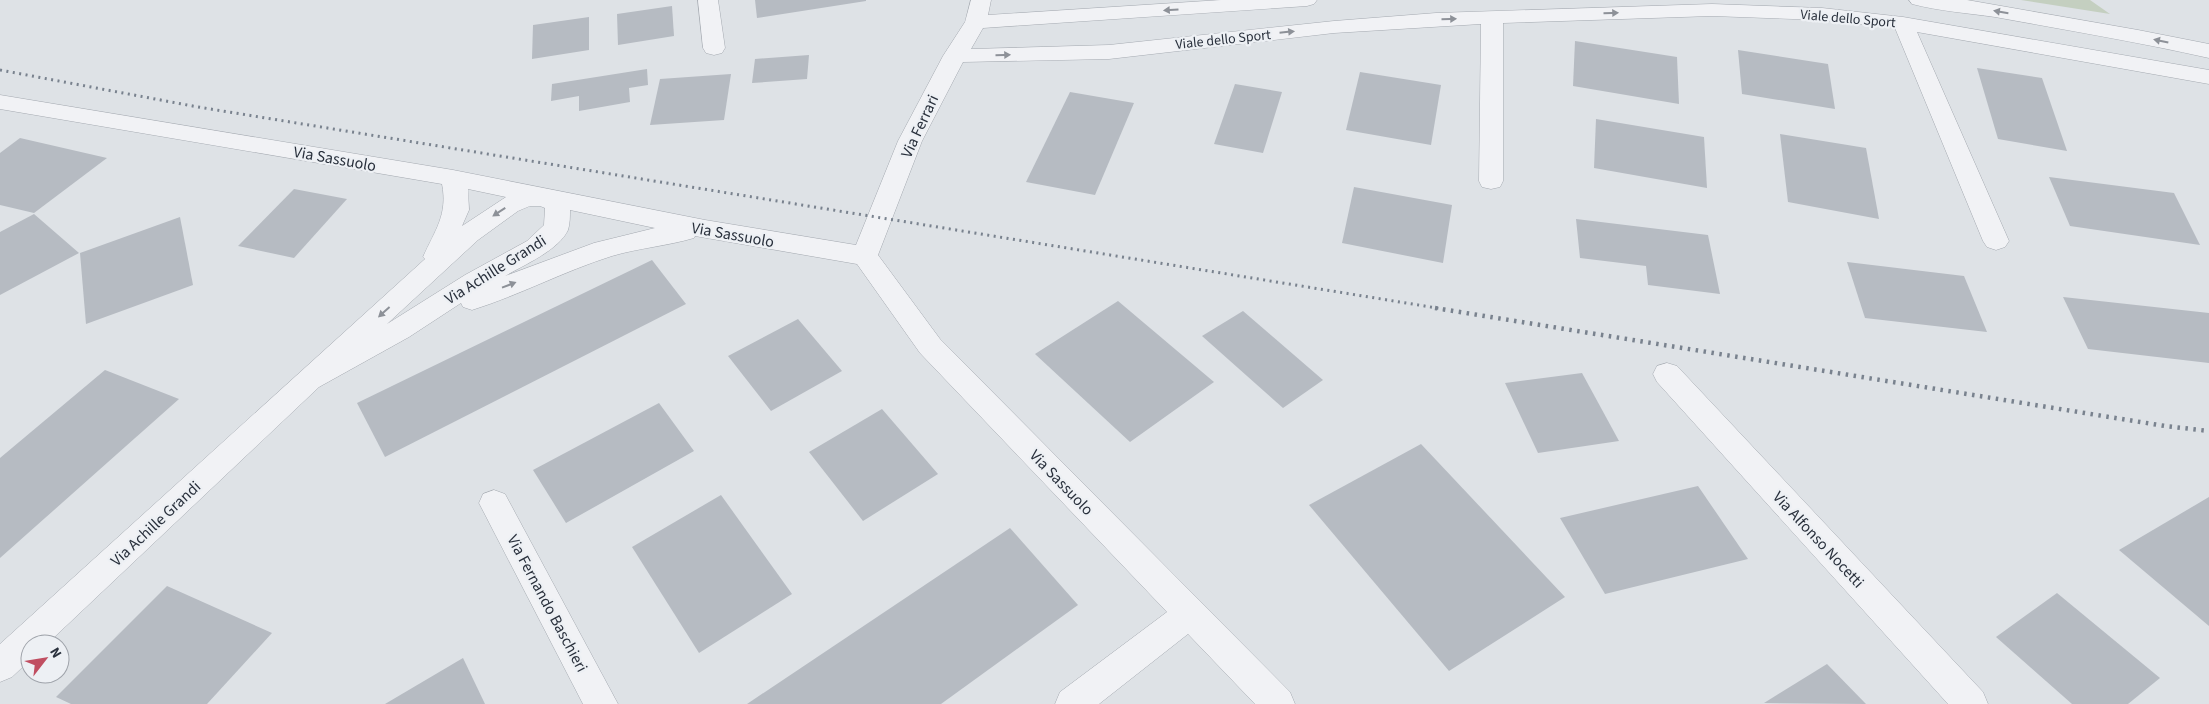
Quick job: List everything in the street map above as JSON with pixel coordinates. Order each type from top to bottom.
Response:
[{"type":"street","points":[[708,0],[714,48]]},
{"type":"street","name":"Viale dello Sport","points":[[978,11],[1102,16],[1307,0]]},
{"type":"street","points":[[1919,0],[1960,5],[2138,36],[2209,51]]},
{"type":"street","name":"Viale dello Sport","points":[[954,56],[1109,52],[1334,27],[1492,17],[1712,10],[1822,14],[1903,23],[2008,40],[2209,77]]},
{"type":"street","name":"Via Ferrari","points":[[865,256],[910,141],[978,11]]},
{"type":"street","points":[[1491,181],[1492,17]]},
{"type":"street","name":"Viale dello Sport","points":[[1903,23],[1996,240]]},
{"type":"street","name":"Via Sassuolo","points":[[4,106],[453,178],[705,229],[865,256],[930,346],[1278,704]]},
{"type":"street","name":"Via Achille Grandi","points":[[420,279],[440,251],[457,210],[457,197],[453,178]]},
{"type":"street","name":"Via Achille Grandi","points":[[0,666],[309,379],[446,254],[509,205],[527,198],[544,197],[557,204],[556,228],[536,248],[474,282],[399,330],[309,379]]},
{"type":"street","name":"Via Achille Grandi","points":[[399,330],[470,300],[605,249],[657,235],[705,229]]},
{"type":"street","name":"Via Alfonso Nocetti","points":[[1667,374],[1971,704]]},
{"type":"street","name":"Via Fernando Baschieri","points":[[494,503],[601,704]]},
{"type":"street","points":[[1072,704],[1190,613]]},
{"type":"green space","points":[[2021,0],[2090,0],[2110,14]]},
{"type":"building","points":[[755,0],[866,0],[866,1],[757,18]]},
{"type":"building","points":[[672,6],[674,36],[618,45],[617,14]]},
{"type":"building","points":[[589,17],[589,50],[532,59],[533,25]]},
{"type":"building","points":[[1575,41],[1677,57],[1679,104],[1573,86]]},
{"type":"building","points":[[1738,50],[1828,64],[1835,109],[1742,94]]},
{"type":"building","points":[[809,55],[807,79],[752,83],[755,59]]},
{"type":"building","points":[[1977,68],[2042,78],[2067,151],[1998,139]]},
{"type":"building","points":[[647,69],[648,85],[629,88],[630,102],[579,111],[579,96],[551,101],[552,84]]},
{"type":"building","points":[[1360,72],[1441,85],[1431,145],[1346,130]]},
{"type":"building","points":[[731,74],[724,120],[650,125],[660,79]]},
{"type":"building","points":[[1235,84],[1282,92],[1263,153],[1214,144]]},
{"type":"building","points":[[1070,92],[1134,103],[1095,195],[1026,182]]},
{"type":"building","points":[[1596,119],[1704,137],[1707,188],[1594,168]]},
{"type":"building","points":[[1780,134],[1866,148],[1879,219],[1788,202]]},
{"type":"building","points":[[20,138],[107,158],[34,213],[0,205],[0,153]]},
{"type":"building","points":[[2049,177],[2174,193],[2200,245],[2070,226]]},
{"type":"building","points":[[1354,187],[1452,205],[1443,263],[1342,243]]},
{"type":"building","points":[[294,189],[347,199],[294,258],[238,246]]},
{"type":"building","points":[[34,214],[79,253],[0,295],[0,232]]},
{"type":"building","points":[[180,217],[193,285],[86,324],[80,253]]},
{"type":"building","points":[[1576,219],[1708,235],[1720,294],[1648,285],[1646,266],[1580,258]]},
{"type":"building","points":[[652,260],[686,304],[385,457],[357,403]]},
{"type":"building","points":[[1847,262],[1964,276],[1987,332],[1865,318]]},
{"type":"building","points":[[2063,297],[2209,313],[2209,363],[2088,349]]},
{"type":"building","points":[[1118,301],[1214,382],[1130,442],[1035,354]]},
{"type":"building","points":[[1243,311],[1323,380],[1283,408],[1202,336]]},
{"type":"building","points":[[798,319],[842,371],[771,411],[728,356]]},
{"type":"building","points":[[105,370],[179,399],[0,558],[0,458]]},
{"type":"building","points":[[1582,373],[1619,441],[1538,453],[1505,383]]},
{"type":"building","points":[[659,403],[694,451],[566,523],[533,470]]},
{"type":"building","points":[[882,409],[938,474],[863,521],[809,452]]},
{"type":"building","points":[[1421,444],[1565,597],[1449,671],[1309,505]]},
{"type":"building","points":[[1698,486],[1748,559],[1605,594],[1560,518]]},
{"type":"building","points":[[721,495],[792,594],[699,653],[632,547]]},
{"type":"building","points":[[2209,497],[2209,626],[2119,550]]},
{"type":"building","points":[[1010,528],[1078,605],[941,704],[747,704]]},
{"type":"building","points":[[167,586],[272,633],[207,704],[71,704],[56,697]]},
{"type":"building","points":[[2057,593],[2160,678],[2128,704],[2072,704],[1996,637]]},
{"type":"building","points":[[463,658],[485,704],[385,704]]},
{"type":"building","points":[[1827,664],[1866,704],[1764,703]]},
{"type":"railway","points":[[0,70],[198,107],[1443,309]]},
{"type":"railway","points":[[1435,308],[2165,426],[2209,431]]}]
